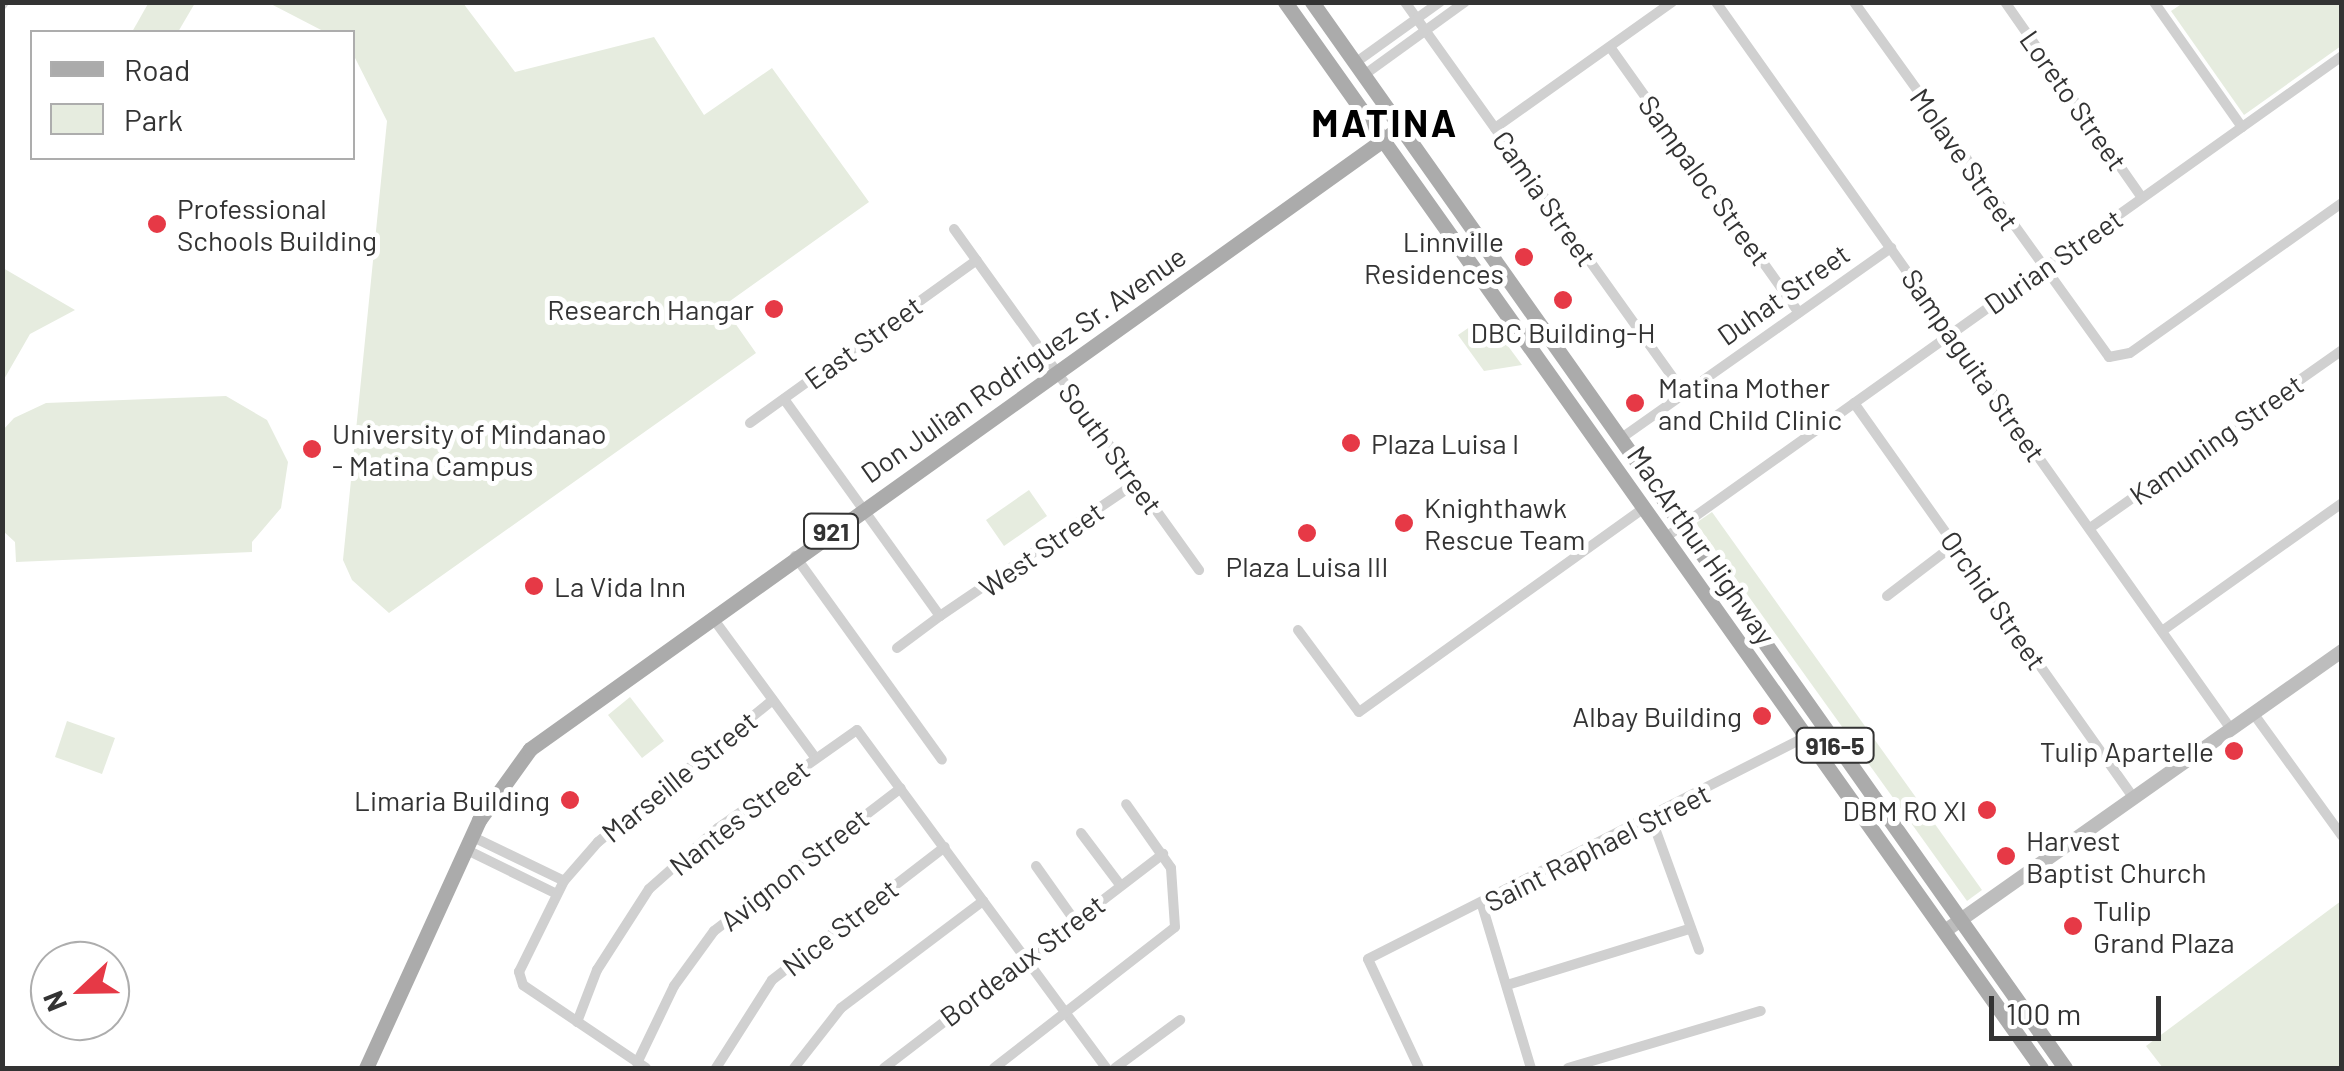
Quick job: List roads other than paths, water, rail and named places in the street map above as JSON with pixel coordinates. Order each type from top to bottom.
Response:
[{"type":"main road","name":"MacArthur Highway","points":[[1285,2],[2041,1068]]},
{"type":"main road","name":"MacArthur Highway","points":[[1312,2],[2066,1068]]},
{"type":"main road","name":"Don Julian Rodriguez Sr. Avenue","points":[[366,1068],[468,842],[530,749],[1400,127]]},
{"type":"main road","name":"Duhat Street","points":[[1605,450],[1620,439]]},
{"type":"main road","points":[[1945,932],[2342,651]]},
{"type":"street","name":"Camia Street","points":[[1405,2],[1685,394]]},
{"type":"street","points":[[1359,69],[1440,2]]},
{"type":"street","points":[[1359,69],[1426,31],[1465,2]]},
{"type":"street","points":[[1495,128],[1672,2]]},
{"type":"street","name":"Sampaguita Street","points":[[1716,2],[2231,729]]},
{"type":"street","name":"Molave Street","points":[[1854,2],[2101,352],[2116,358],[2342,203]]},
{"type":"street","name":"Loreto Street","points":[[2005,2],[2142,198]]},
{"type":"street","points":[[2154,2],[2242,127]]},
{"type":"street","name":"Sampaloc Street","points":[[1610,47],[1800,313]]},
{"type":"street","name":"Durian Street","points":[[1666,537],[2342,56]]},
{"type":"street","name":"South Street","points":[[954,229],[1199,570]]},
{"type":"street","name":"Duhat Street","points":[[1620,439],[1891,248]]},
{"type":"street","name":"East Street","points":[[750,423],[977,260]]},
{"type":"street","name":"Kamuning Street","points":[[2090,528],[2342,350]]},
{"type":"street","points":[[784,398],[943,616]]},
{"type":"street","name":"Orchid Street","points":[[1854,403],[2134,798]]},
{"type":"street","name":"West Street","points":[[898,648],[1136,482]]},
{"type":"street","points":[[2162,632],[2342,503]]},
{"type":"street","points":[[1298,630],[1360,712],[1645,507]]},
{"type":"street","points":[[1887,596],[1954,545]]},
{"type":"street","points":[[795,556],[942,760]]},
{"type":"street","points":[[711,616],[815,758]]},
{"type":"street","name":"Marseille Street","points":[[641,1066],[518,979],[556,894],[618,821],[773,700]]},
{"type":"street","points":[[2254,713],[2342,836]]},
{"type":"street","name":"Saint Raphael Street","points":[[1419,1068],[1368,959],[1652,820],[1823,728]]},
{"type":"street","name":"Nantes Street","points":[[577,1022],[606,954],[649,889],[815,758],[857,730],[901,788]]},
{"type":"street","points":[[901,788],[1106,1068]]},
{"type":"street","name":"Avignon Street","points":[[641,1066],[674,986],[714,931],[901,788]]},
{"type":"street","points":[[994,1068],[1175,926],[1163,854],[1126,804]]},
{"type":"street","points":[[1652,820],[1689,929],[1700,950]]},
{"type":"street","points":[[1081,833],[1121,886]]},
{"type":"street","points":[[468,842],[564,882]]},
{"type":"street","points":[[468,842],[556,894]]},
{"type":"street","name":"Nice Street","points":[[716,1068],[772,980],[944,847]]},
{"type":"street","name":"Bordeaux Street","points":[[884,1068],[1163,854]]},
{"type":"street","points":[[1036,866],[1076,920]]},
{"type":"street","points":[[794,1068],[840,1008],[983,901]]},
{"type":"street","points":[[1482,906],[1532,1068]]},
{"type":"street","points":[[1506,985],[1689,929]]},
{"type":"street","points":[[1568,1068],[1761,1010]]},
{"type":"street","points":[[1115,1068],[1180,1020]]},
{"type":"place","name":"Professional Schools Building","points":[[157,224]]},
{"type":"place","name":"Linnville Residences","points":[[1524,257]]},
{"type":"place","name":"DBC Building-H","points":[[1563,300]]},
{"type":"place","name":"Research Hangar","points":[[774,309]]},
{"type":"place","name":"Matina Mother and Child Clinic","points":[[1635,403]]},
{"type":"place","name":"Plaza Luisa I","points":[[1351,443]]},
{"type":"place","name":"University of Mindanao - Matina Campus","points":[[312,449]]},
{"type":"place","name":"Knighthawk Rescue Team","points":[[1404,523]]},
{"type":"place","name":"Plaza Luisa III","points":[[1307,533]]},
{"type":"place","name":"La Vida Inn","points":[[534,586]]},
{"type":"place","name":"Albay Building","points":[[1762,716]]},
{"type":"place","name":"Tulip Apartelle","points":[[2234,751]]},
{"type":"place","name":"Limaria Building","points":[[570,800]]},
{"type":"place","name":"DBM RO XI","points":[[1987,810]]},
{"type":"place","name":"Harvest Baptist Church","points":[[2006,856]]},
{"type":"place","name":"Tulip Grand Plaza","points":[[2073,926]]},
{"type":"district","name":"MATINA","points":[[1385,123]]}]
